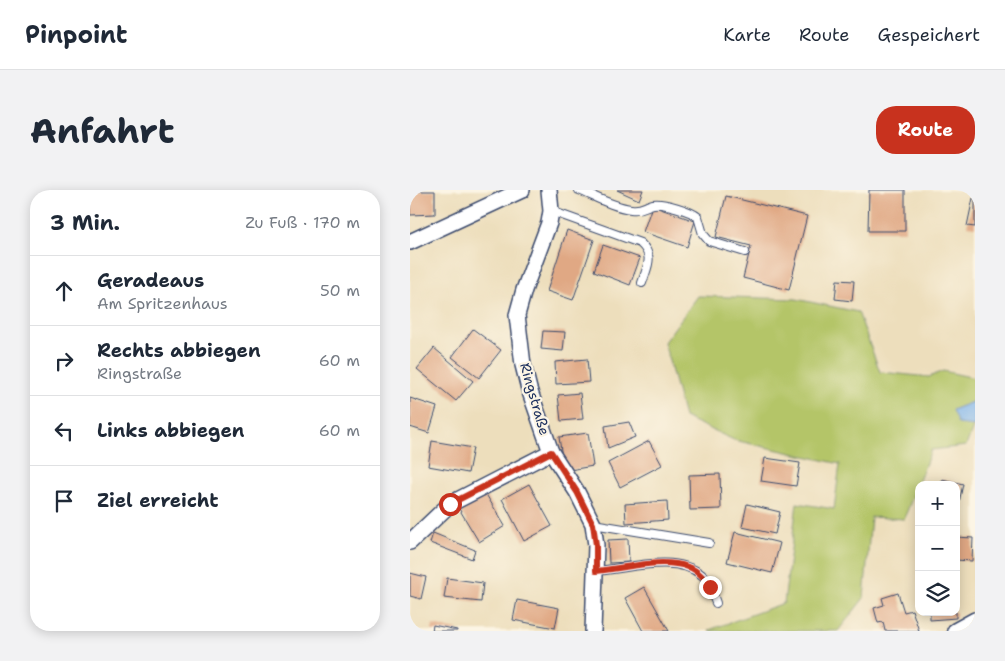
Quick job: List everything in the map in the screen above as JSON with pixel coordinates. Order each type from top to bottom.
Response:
[{"type":"street","points":[[410,242],[522,190]]},
{"type":"street","name":"Ringstraße","points":[[549,190],[551,211],[549,223],[524,290],[517,315],[523,365],[551,452],[577,492],[593,524],[596,545],[596,571],[592,631]]},
{"type":"street","points":[[410,542],[450,504],[551,452]]},
{"type":"street","points":[[955,631],[975,620]]},
{"type":"lane","points":[[579,190],[615,206],[629,209],[642,210],[652,204],[659,204],[690,212],[698,217],[703,234],[708,241],[745,252]]},
{"type":"lane","points":[[551,211],[640,243],[648,251],[649,257],[642,283]]},
{"type":"lane","points":[[593,524],[709,543]]},
{"type":"lane","points":[[596,571],[674,563],[689,567],[703,576],[710,587],[716,603]]},
{"type":"green space","points":[[698,296],[796,299],[858,312],[880,372],[929,377],[943,371],[975,378],[975,401],[952,410],[974,425],[966,446],[931,450],[919,481],[915,481],[915,491],[904,519],[871,517],[864,598],[838,631],[709,630],[784,603],[797,503],[834,509],[840,464],[734,440],[684,417],[664,342]]},
{"type":"water","points":[[975,401],[975,426],[958,424],[952,410]]},
{"type":"building","points":[[617,190],[643,190],[639,200]]},
{"type":"building","points":[[869,190],[905,190],[905,231],[868,231]]},
{"type":"building","points":[[410,191],[435,191],[435,214],[410,215]]},
{"type":"building","points":[[726,196],[807,216],[789,290],[743,278],[751,246],[716,237]]},
{"type":"building","points":[[973,198],[975,199],[975,227],[967,226]]},
{"type":"building","points":[[652,206],[695,221],[687,247],[643,232]]},
{"type":"building","points":[[567,230],[594,240],[573,300],[547,291]]},
{"type":"building","points":[[603,245],[640,258],[630,285],[594,271]]},
{"type":"building","points":[[837,280],[854,281],[852,301],[835,299]]},
{"type":"building","points":[[473,329],[501,350],[479,378],[452,357]]},
{"type":"building","points":[[543,331],[565,332],[563,351],[541,349]]},
{"type":"building","points":[[434,348],[473,381],[456,401],[417,369]]},
{"type":"building","points":[[587,359],[589,382],[556,384],[555,362]]},
{"type":"building","points":[[580,393],[583,419],[561,421],[558,395]]},
{"type":"building","points":[[410,398],[437,407],[429,433],[410,427]]},
{"type":"building","points":[[629,422],[635,437],[608,448],[605,426]]},
{"type":"building","points":[[588,433],[593,466],[564,471],[559,437]]},
{"type":"building","points":[[432,441],[473,448],[468,473],[428,466]]},
{"type":"building","points":[[649,441],[662,465],[620,487],[608,463]]},
{"type":"building","points":[[765,458],[800,463],[796,486],[761,481]]},
{"type":"building","points":[[720,474],[721,509],[690,510],[689,475]]},
{"type":"building","points":[[960,483],[963,484],[960,498]]},
{"type":"building","points":[[529,484],[552,526],[524,541],[502,499]]},
{"type":"building","points":[[484,491],[505,526],[479,542],[458,507]]},
{"type":"building","points":[[667,501],[668,520],[626,523],[625,504]]},
{"type":"building","points":[[747,504],[780,512],[775,534],[742,527]]},
{"type":"building","points":[[735,532],[780,543],[772,573],[727,562]]},
{"type":"building","points":[[433,533],[475,550],[472,559],[430,543]]},
{"type":"building","points":[[960,537],[973,538],[972,561],[960,560]]},
{"type":"building","points":[[628,539],[629,562],[609,563],[608,540]]},
{"type":"building","points":[[410,573],[426,577],[421,599],[410,596]]},
{"type":"building","points":[[447,578],[483,583],[481,602],[444,598]]},
{"type":"building","points":[[644,587],[669,631],[643,631],[625,598]]},
{"type":"building","points":[[898,593],[904,612],[912,610],[919,631],[885,631],[883,622],[878,623],[874,608],[884,605],[882,598]]},
{"type":"building","points":[[517,600],[559,608],[555,628],[513,620]]},
{"type":"building","points":[[930,616],[956,616],[956,618],[930,620]]},
{"type":"building","points":[[433,625],[457,630],[457,631],[432,631]]},
{"type":"route","points":[[450,504],[551,452],[577,492],[593,524],[596,545],[596,571],[674,563],[689,567],[703,576],[710,587]]}]
